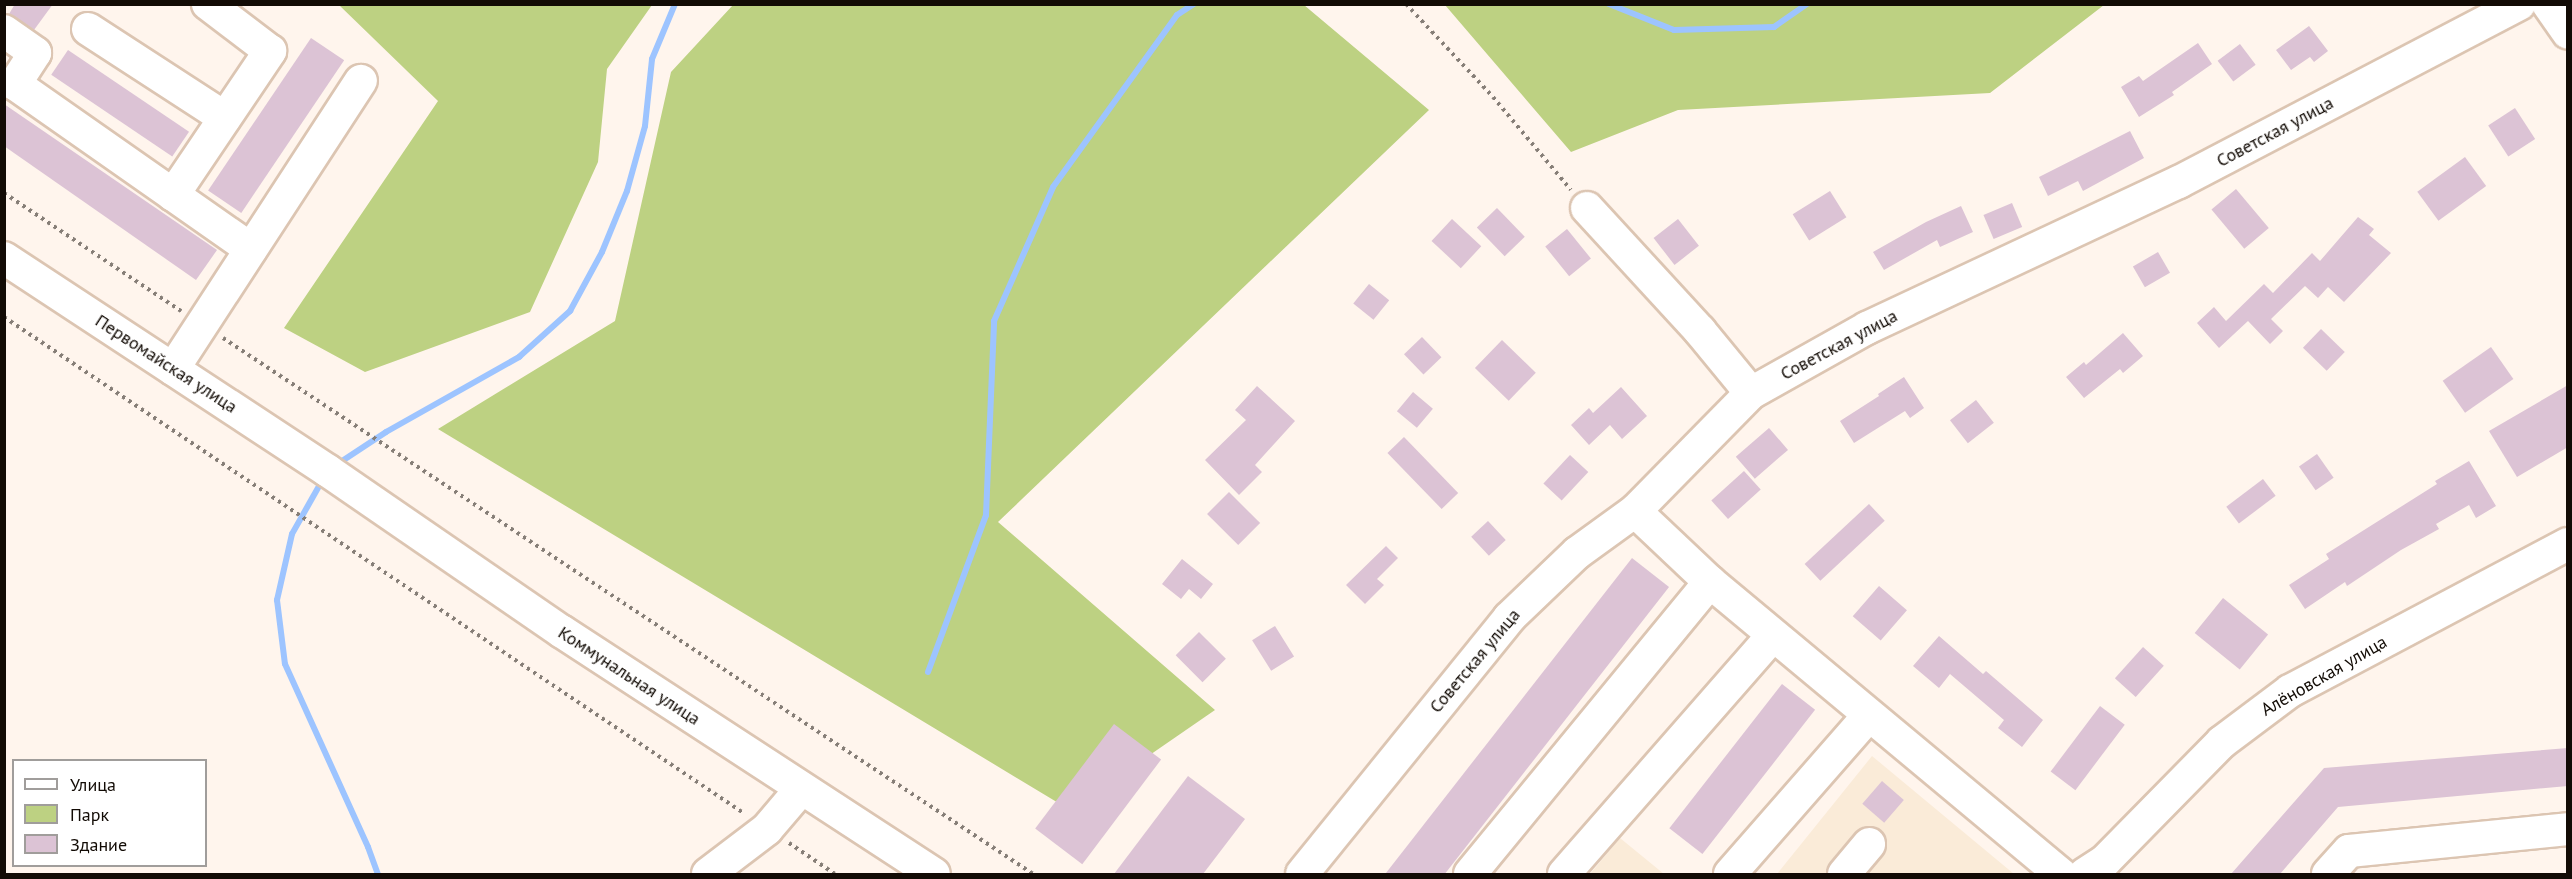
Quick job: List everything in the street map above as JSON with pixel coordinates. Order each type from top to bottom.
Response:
[{"type":"street","points":[[173,195],[270,51],[208,4]]},
{"type":"street","name":"Советская улица","points":[[1302,874],[1509,618],[1576,553],[1635,511],[1751,393],[1868,328],[2179,182],[2519,4]]},
{"type":"street","points":[[2548,4],[2568,33]]},
{"type":"street","points":[[88,29],[225,118]]},
{"type":"street","points":[[4,31],[35,52],[15,84],[251,249]]},
{"type":"street","points":[[173,369],[361,81]]},
{"type":"street","points":[[1587,208],[1700,331],[1751,393]]},
{"type":"street","name":"Первомайская улица","points":[[4,258],[328,471]]},
{"type":"street","name":"Коммунальная улица","points":[[328,471],[561,631],[934,874]]},
{"type":"street","points":[[1635,511],[1710,582],[2061,874]]},
{"type":"street","name":"Алёновская улица","points":[[2085,874],[2105,861],[2222,742],[2290,691],[2568,544]]},
{"type":"street","points":[[1470,874],[1710,582]]},
{"type":"street","points":[[1564,874],[1773,635]]},
{"type":"street","points":[[1730,874],[1869,715]]},
{"type":"street","points":[[718,872],[767,829],[801,789]]},
{"type":"street","points":[[2328,874],[2349,851],[2568,829]]},
{"type":"street","points":[[1844,874],[1869,844]]},
{"type":"path","points":[[1406,4],[1493,98],[1587,208]]},
{"type":"path","points":[[4,194],[1033,874]]},
{"type":"path","points":[[4,317],[835,874]]},
{"type":"shaded area","points":[[1872,756],[2014,874],[1777,874]]},
{"type":"shaded area","points":[[1620,838],[1664,874],[1590,874]]},
{"type":"green space","points":[[339,5],[652,5],[607,69],[598,162],[530,312],[365,372],[284,328],[438,101]]},
{"type":"green space","points":[[733,5],[1304,5],[1429,110],[998,522],[1215,710],[1070,810],[438,429],[615,321],[671,72]]},
{"type":"green space","points":[[1445,5],[2104,5],[1990,93],[1678,110],[1571,152]]},
{"type":"building","points":[[15,4],[53,4],[34,30],[9,14]]},
{"type":"building","points":[[2309,26],[2328,51],[2314,62],[2310,57],[2291,70],[2276,50]]},
{"type":"building","points":[[311,38],[344,60],[241,213],[208,191]]},
{"type":"building","points":[[2198,43],[2212,64],[2172,92],[2174,95],[2139,117],[2121,87],[2139,76],[2143,81]]},
{"type":"building","points":[[2240,44],[2256,65],[2233,82],[2218,61]]},
{"type":"building","points":[[68,50],[189,132],[172,157],[51,75]]},
{"type":"building","points":[[4,104],[217,250],[196,280],[4,146]]},
{"type":"building","points":[[2515,108],[2535,139],[2508,156],[2488,125]]},
{"type":"building","points":[[2130,131],[2144,158],[2083,191],[2078,181],[2048,196],[2039,177]]},
{"type":"building","points":[[2465,157],[2486,186],[2438,221],[2417,192]]},
{"type":"building","points":[[2236,189],[2269,228],[2244,249],[2211,210]]},
{"type":"building","points":[[1830,191],[1846,217],[1809,241],[1793,214]]},
{"type":"building","points":[[2012,203],[2022,227],[1994,239],[1983,215]]},
{"type":"building","points":[[1961,206],[1973,232],[1940,247],[1937,240],[1884,270],[1873,252],[1926,222]]},
{"type":"building","points":[[1497,208],[1525,237],[1505,256],[1477,227]]},
{"type":"building","points":[[2358,217],[2374,229],[2369,235],[2391,253],[2344,302],[2328,287],[2318,298],[2305,286],[2271,319],[2283,331],[2270,344],[2248,321],[2219,348],[2197,323],[2214,307],[2226,321],[2264,284],[2273,293],[2312,253],[2320,261]]},
{"type":"building","points":[[1452,219],[1481,246],[1461,268],[1432,241]]},
{"type":"building","points":[[1678,219],[1699,246],[1675,265],[1654,238]]},
{"type":"building","points":[[1567,229],[1591,259],[1569,276],[1545,247]]},
{"type":"building","points":[[2158,252],[2170,273],[2145,287],[2133,266]]},
{"type":"building","points":[[1369,284],[1389,300],[1373,320],[1353,303]]},
{"type":"building","points":[[2321,329],[2345,352],[2327,371],[2303,348]]},
{"type":"building","points":[[2123,333],[2143,356],[2123,373],[2120,369],[2084,398],[2066,377],[2084,362],[2086,365]]},
{"type":"building","points":[[1422,337],[1441,357],[1423,375],[1404,354]]},
{"type":"building","points":[[1502,340],[1536,373],[1509,401],[1475,368]]},
{"type":"building","points":[[2491,347],[2513,379],[2465,413],[2443,381]]},
{"type":"building","points":[[1904,377],[1924,408],[1910,418],[1905,411],[1854,443],[1840,421]]},
{"type":"building","points":[[2568,385],[2568,447],[2517,477],[2489,431]]},
{"type":"building","points":[[1257,386],[1295,421],[1255,465],[1262,472],[1239,495],[1205,460],[1246,420],[1235,410]]},
{"type":"building","points":[[1621,387],[1647,416],[1622,439],[1610,425],[1589,445],[1571,425],[1589,408],[1593,413]]},
{"type":"building","points":[[1413,392],[1433,409],[1417,428],[1397,411]]},
{"type":"building","points":[[1976,400],[1994,423],[1968,443],[1950,420]]},
{"type":"building","points":[[1769,428],[1788,450],[1755,479],[1736,457]]},
{"type":"building","points":[[1404,437],[1458,493],[1442,509],[1387,453]]},
{"type":"building","points":[[2317,454],[2334,478],[2316,490],[2299,467]]},
{"type":"building","points":[[1570,455],[1588,472],[1562,501],[1543,484]]},
{"type":"building","points":[[2469,461],[2496,506],[2476,518],[2469,505],[2436,524],[2439,529],[2401,550],[2347,586],[2345,582],[2305,609],[2289,585],[2329,559],[2326,554],[2437,484],[2435,481]]},
{"type":"building","points":[[1744,471],[1761,490],[1728,519],[1711,500]]},
{"type":"building","points":[[2263,479],[2276,496],[2239,523],[2226,507]]},
{"type":"building","points":[[1229,492],[1260,523],[1238,545],[1207,514]]},
{"type":"building","points":[[1869,504],[1885,521],[1820,581],[1805,564]]},
{"type":"building","points":[[1488,521],[1506,540],[1489,556],[1471,537]]},
{"type":"building","points":[[1386,546],[1398,558],[1377,579],[1384,585],[1365,604],[1346,585]]},
{"type":"building","points":[[1632,558],[1669,587],[1445,874],[1385,874]]},
{"type":"building","points":[[1182,559],[1213,584],[1201,599],[1189,589],[1181,599],[1162,584]]},
{"type":"building","points":[[1879,586],[1907,610],[1881,640],[1853,616]]},
{"type":"building","points":[[2223,598],[2268,635],[2240,669],[2195,633]]},
{"type":"building","points":[[1275,626],[1294,657],[1271,671],[1252,640]]},
{"type":"building","points":[[1199,632],[1226,659],[1203,682],[1176,655]]},
{"type":"building","points":[[1939,636],[1983,674],[1986,671],[2043,720],[2022,747],[1998,728],[2004,720],[1950,674],[1939,688],[1913,666]]},
{"type":"building","points":[[2143,647],[2164,666],[2136,697],[2115,678]]},
{"type":"building","points":[[1782,684],[1815,710],[1702,854],[1669,828]]},
{"type":"building","points":[[2100,706],[2125,725],[2075,790],[2051,771]]},
{"type":"building","points":[[1114,724],[1161,760],[1082,864],[1035,829]]},
{"type":"building","points":[[2568,748],[2568,786],[2338,807],[2280,874],[2231,874],[2324,768]]},
{"type":"building","points":[[1188,776],[1245,819],[1203,874],[1114,874]]},
{"type":"building","points":[[1882,781],[1904,800],[1884,823],[1862,804]]},
{"type":"waterway","points":[[336,465],[386,432],[519,357],[570,311],[602,252],[627,191],[645,126],[652,59],[675,4]]},
{"type":"waterway","points":[[928,672],[986,515],[994,321],[1053,187],[1177,15],[1194,4]]},
{"type":"waterway","points":[[1609,4],[1674,30],[1774,27],[1807,4]]},
{"type":"waterway","points":[[323,479],[292,534],[277,600],[285,664],[378,874]]}]
